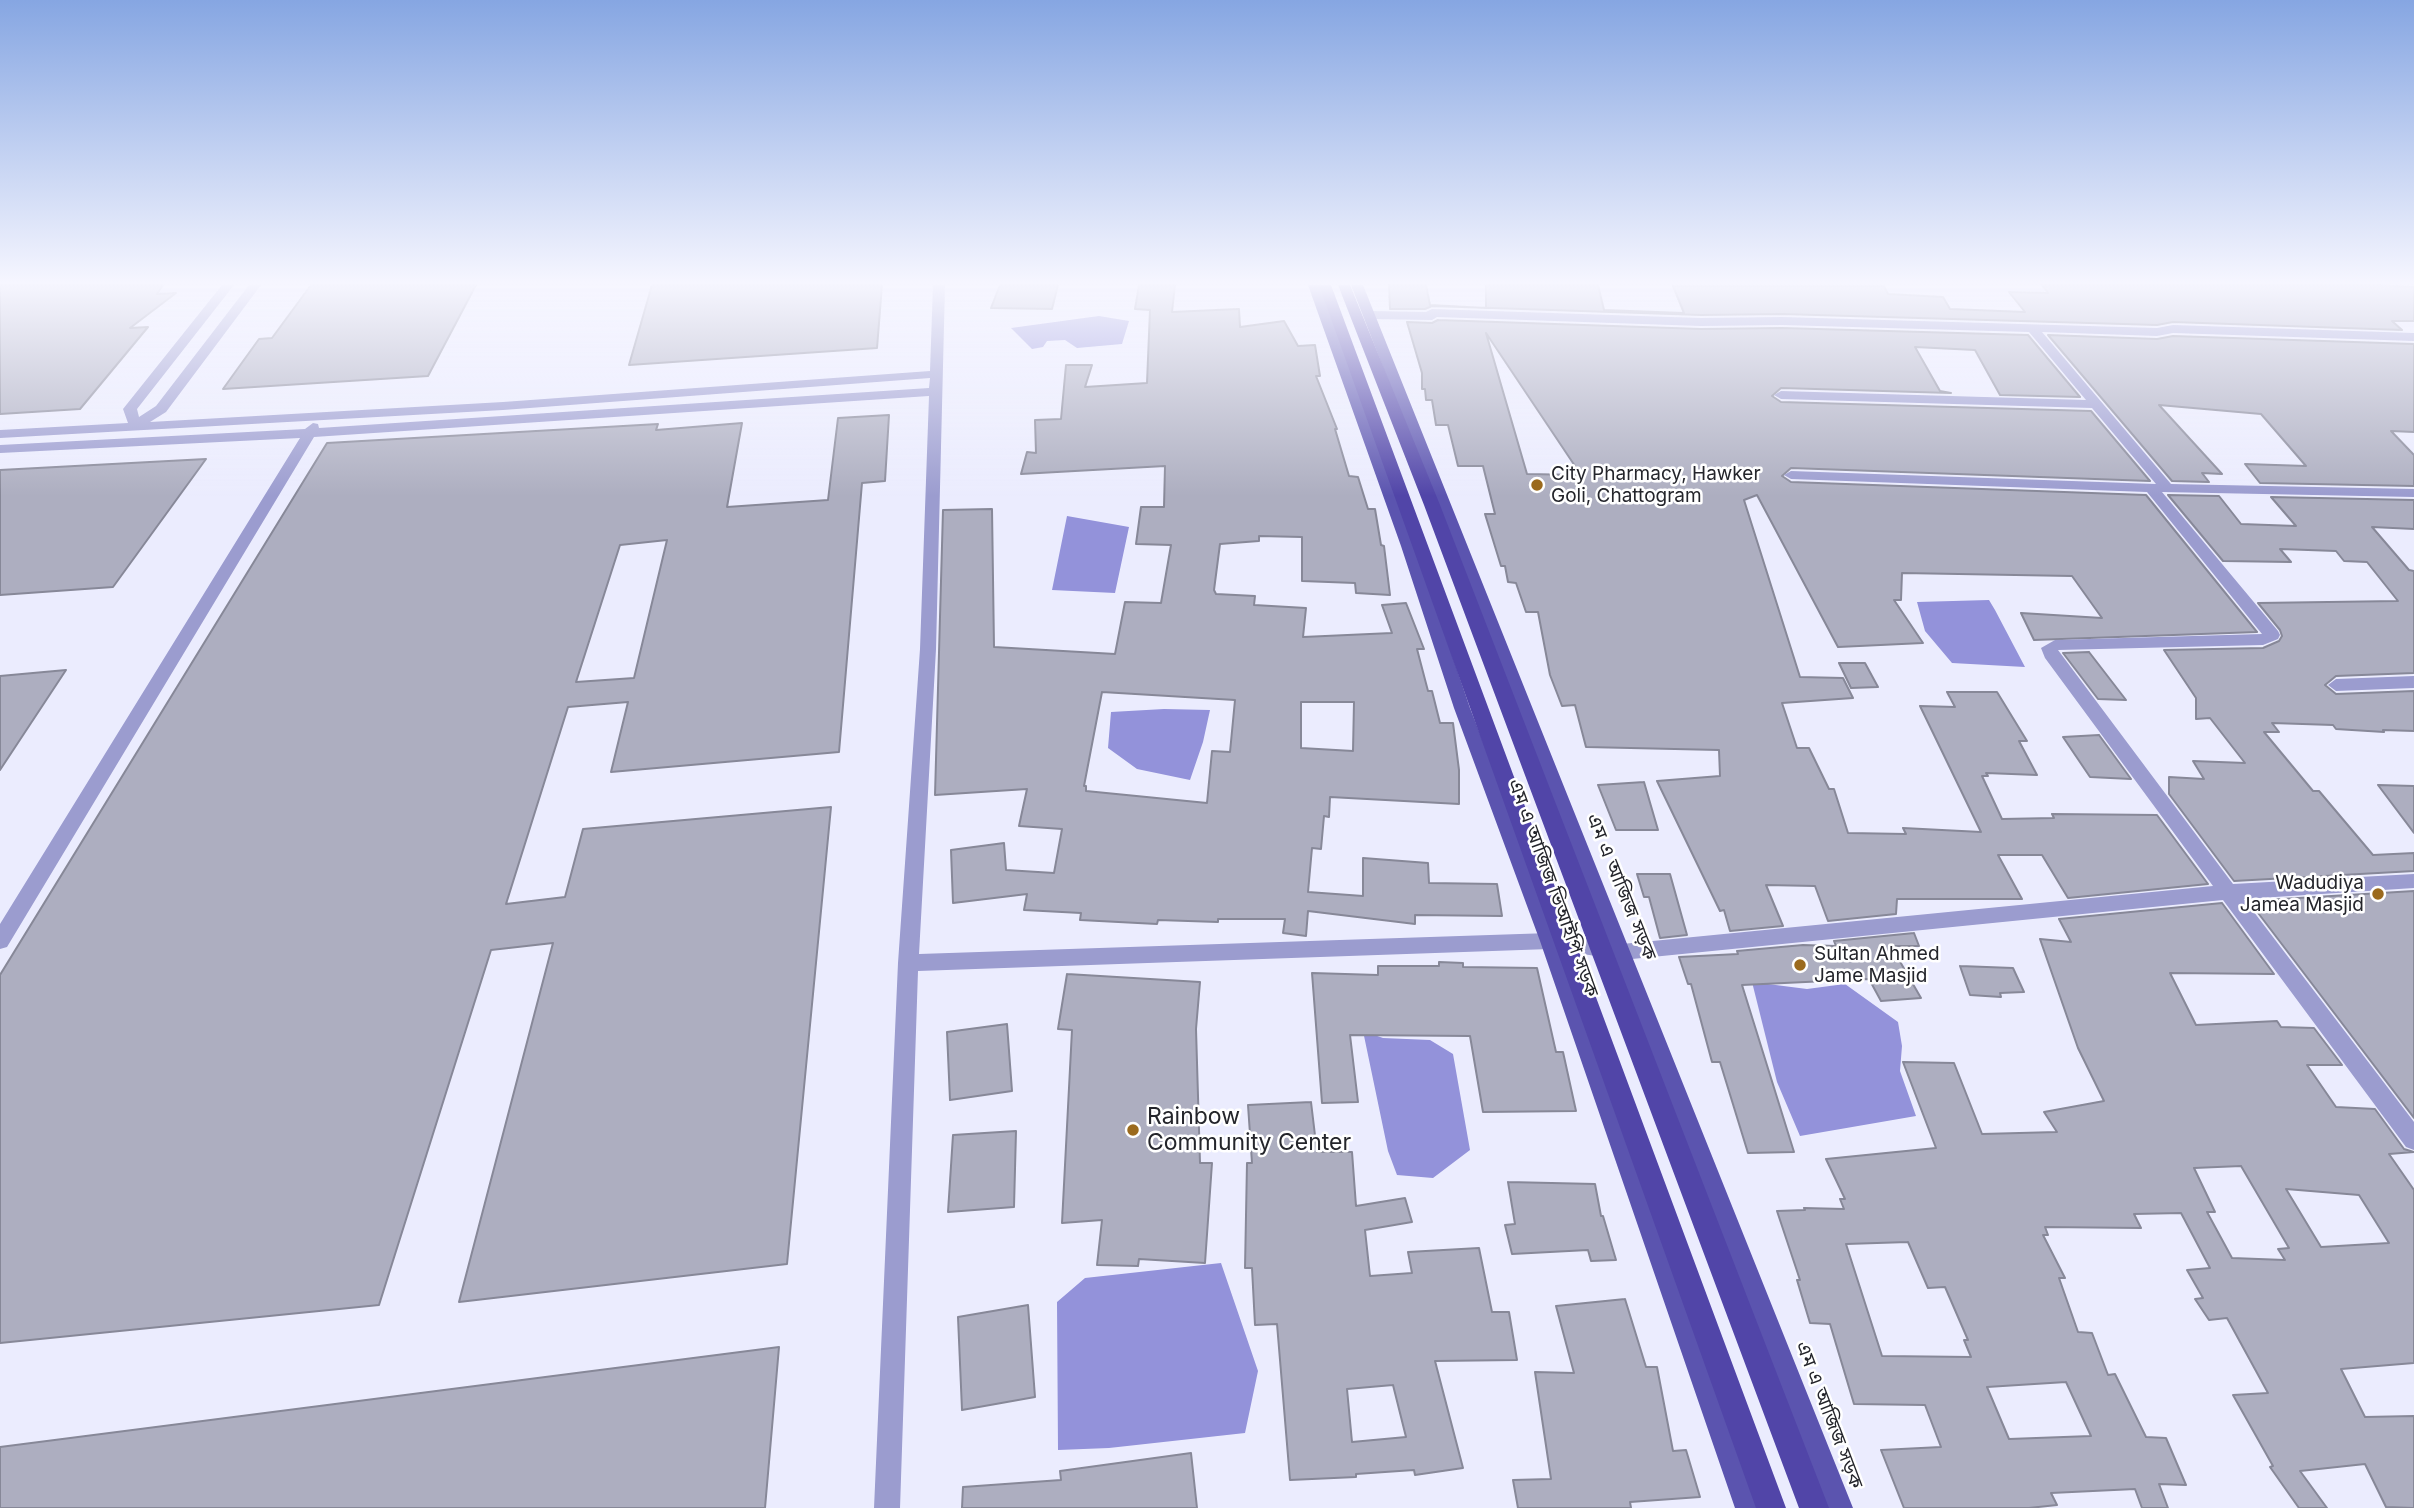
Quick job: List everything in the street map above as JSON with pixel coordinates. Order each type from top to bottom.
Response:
[{"type":"highway","points":[[1351,355],[1771,1508]]},
{"type":"highway","points":[[1372,355],[1432,505],[1814,1508]]},
{"type":"main road","name":"এম এ আজিজ ভিআইপি সড়ক","points":[[1339,355],[1408,546],[1462,708],[1550,941],[1748,1508]]},
{"type":"main road","name":"এম এ আজিজ সড়ক","points":[[1386,355],[1840,1508]]},
{"type":"street","points":[[135,425],[130,409],[172,355]]},
{"type":"street","points":[[122,442],[135,425],[161,409],[202,355]]},
{"type":"street","points":[[887,1508],[908,963],[928,649],[937,355]]},
{"type":"street","points":[[2055,355],[2096,404],[2272,635],[2263,640],[2055,645],[2049,648],[2050,654],[2414,1140]]},
{"type":"street","points":[[0,434],[135,425],[498,421],[936,383]]},
{"type":"street","points":[[0,449],[122,442],[503,406],[936,383]]},
{"type":"street","points":[[1781,395],[2096,404]]},
{"type":"street","points":[[498,421],[503,406]]},
{"type":"street","points":[[0,942],[314,425]]},
{"type":"street","points":[[1791,475],[2159,488],[2414,493]]},
{"type":"street","points":[[2336,685],[2414,682]]},
{"type":"street","points":[[908,963],[1550,941],[1622,952],[2228,892],[2414,881]]},
{"type":"water","points":[[1067,516],[1129,527],[1115,593],[1052,590]]},
{"type":"water","points":[[1989,600],[2025,667],[1952,663],[1925,631],[1917,602]]},
{"type":"water","points":[[1210,710],[1190,780],[1137,769],[1108,748],[1111,712]]},
{"type":"water","points":[[1752,982],[1807,989],[1845,984],[1898,1022],[1902,1046],[1900,1071],[1916,1116],[1800,1136],[1777,1082]]},
{"type":"water","points":[[1363,1031],[1383,1038],[1430,1040],[1453,1054],[1470,1150],[1433,1178],[1397,1175],[1388,1151]]},
{"type":"water","points":[[1221,1263],[1258,1371],[1245,1433],[1109,1448],[1058,1450],[1057,1302],[1085,1278]]},
{"type":"building","points":[[0,355],[124,355],[80,409],[0,414]]},
{"type":"building","points":[[247,355],[439,355],[428,376],[223,389]]},
{"type":"building","points":[[632,355],[769,355],[629,365]]},
{"type":"building","points":[[1148,355],[1317,355],[1320,376],[1316,376],[1337,429],[1349,476],[1358,477],[1368,509],[1375,509],[1381,545],[1384,546],[1390,595],[1356,593],[1355,583],[1302,581],[1302,537],[1259,536],[1259,541],[1220,544],[1214,590],[1216,594],[1255,596],[1254,605],[1306,608],[1303,637],[1392,633],[1382,605],[1406,603],[1424,649],[1417,649],[1440,723],[1453,723],[1459,770],[1459,804],[1330,797],[1329,817],[1324,816],[1321,849],[1312,848],[1308,892],[1363,896],[1363,858],[1428,863],[1429,883],[1497,884],[1502,916],[1415,915],[1415,924],[1308,911],[1306,936],[1283,933],[1285,919],[1218,919],[1218,922],[1158,920],[1157,924],[1080,920],[1081,913],[1024,910],[1027,894],[953,903],[951,850],[1004,843],[1006,870],[1054,873],[1062,829],[1019,826],[1027,789],[935,795],[943,510],[992,509],[994,647],[1115,654],[1125,602],[1161,603],[1171,545],[1136,544],[1141,507],[1164,507],[1165,466],[1021,474],[1027,452],[1036,453],[1035,420],[1061,419],[1066,365],[1092,365],[1085,387],[1147,383]],"holes":[[[1102,692],[1235,700],[1230,752],[1212,751],[1207,803],[1086,791],[1084,786]],[[1301,702],[1354,702],[1353,751],[1301,748]]]},
{"type":"building","points":[[1417,355],[1493,355],[1527,474],[1581,475],[1501,355],[1920,355],[1940,391],[1951,393],[1781,388],[1772,396],[1781,402],[2091,411],[2150,481],[1791,468],[1782,476],[1791,482],[2146,495],[2257,632],[2034,640],[2021,613],[2102,618],[2072,576],[1902,573],[1901,600],[1894,600],[1923,643],[1838,647],[1757,495],[1744,500],[1800,677],[1843,678],[1853,698],[1782,703],[1797,748],[1809,748],[1829,789],[1834,789],[1848,833],[1906,834],[1903,828],[1981,832],[1920,706],[1955,707],[1947,692],[1997,692],[2027,741],[2019,741],[2037,775],[1986,773],[1988,776],[1982,776],[2002,819],[2054,818],[2052,814],[2157,815],[2208,884],[2068,898],[2042,855],[1998,855],[2022,899],[1897,899],[1896,914],[1828,921],[1815,886],[1766,885],[1783,926],[1730,931],[1724,910],[1720,911],[1657,781],[1720,776],[1719,750],[1586,747],[1575,705],[1562,706],[1550,675],[1538,612],[1526,612],[1516,583],[1508,582],[1505,566],[1501,566],[1485,514],[1495,514],[1483,466],[1458,466],[1448,425],[1436,425],[1432,400],[1426,400],[1425,389],[1422,389],[1422,373]]},
{"type":"building","points":[[1978,355],[2045,355],[2080,397],[2000,395]]},
{"type":"building","points":[[2065,355],[2414,355],[2414,432],[2391,431],[2414,455],[2414,486],[2260,483],[2245,464],[2306,466],[2261,414],[2159,405],[2222,474],[2202,473],[2209,482],[2172,481]]},
{"type":"building","points":[[889,415],[885,481],[862,483],[839,752],[611,772],[628,702],[568,707],[506,904],[565,897],[583,829],[831,807],[787,1264],[459,1302],[553,943],[491,950],[379,1305],[0,1343],[0,975],[327,443],[658,424],[656,430],[742,423],[727,507],[828,500],[838,418]],"holes":[[[667,540],[634,678],[576,682],[620,545]]]},
{"type":"building","points":[[206,459],[113,587],[0,595],[0,470]]},
{"type":"building","points":[[2168,495],[2219,496],[2241,524],[2296,526],[2271,497],[2414,500],[2414,529],[2372,527],[2409,570],[2414,571],[2414,673],[2336,676],[2325,685],[2336,694],[2414,691],[2414,731],[2383,730],[2384,732],[2336,729],[2333,725],[2272,723],[2279,732],[2264,732],[2313,791],[2319,791],[2373,855],[2414,853],[2414,871],[2234,881],[2169,794],[2169,777],[2204,779],[2193,761],[2245,763],[2210,718],[2196,719],[2196,698],[2164,650],[2263,648],[2279,641],[2282,636],[2280,630],[2258,603],[2398,601],[2367,562],[2344,561],[2336,551],[2280,549],[2291,562],[2223,561]]},
{"type":"building","points":[[2089,652],[2126,700],[2098,699],[2063,653]]},
{"type":"building","points":[[1839,663],[1865,663],[1878,687],[1851,688]]},
{"type":"building","points":[[66,670],[0,770],[0,676]]},
{"type":"building","points":[[2099,735],[2131,779],[2090,777],[2063,737]]},
{"type":"building","points":[[1644,782],[1658,830],[1616,830],[1598,785]]},
{"type":"building","points":[[2378,785],[2414,786],[2414,833]]},
{"type":"building","points":[[1637,874],[1670,874],[1687,935],[1660,938],[1649,897],[1644,897]]},
{"type":"building","points":[[2414,891],[2414,1118],[2249,901]]},
{"type":"building","points":[[2222,903],[2274,974],[2170,973],[2196,1025],[2277,1021],[2281,1027],[2314,1028],[2342,1065],[2307,1065],[2336,1107],[2375,1109],[2404,1149],[2414,1152],[2389,1154],[2414,1190],[2414,1363],[2341,1369],[2365,1417],[2414,1416],[2414,1508],[2386,1507],[2365,1464],[2300,1471],[2327,1508],[2299,1508],[2270,1467],[2273,1466],[2233,1395],[2268,1393],[2227,1318],[2209,1320],[2195,1299],[2203,1298],[2187,1270],[2210,1268],[2181,1213],[2134,1214],[2141,1228],[2045,1227],[2048,1235],[2043,1235],[2065,1278],[2059,1278],[2078,1332],[2092,1333],[2108,1375],[2115,1374],[2146,1437],[2166,1438],[2186,1485],[2159,1484],[2168,1508],[2142,1508],[2135,1489],[2051,1493],[2057,1505],[2029,1508],[1904,1508],[1881,1450],[1941,1447],[1925,1405],[1854,1404],[1830,1324],[1810,1323],[1797,1280],[1800,1280],[1777,1211],[1805,1210],[1804,1208],[1844,1209],[1840,1199],[1845,1199],[1826,1159],[1936,1148],[1903,1062],[1954,1063],[1982,1134],[2057,1132],[2044,1112],[2104,1101],[2078,1048],[2040,939],[2071,942],[2059,919]],"holes":[[[2241,1166],[2289,1248],[2278,1249],[2285,1260],[2232,1258],[2207,1212],[2215,1212],[2194,1168]],[[2286,1189],[2359,1195],[2389,1243],[2321,1247]],[[1908,1242],[1928,1288],[1945,1287],[1968,1340],[1964,1340],[1971,1357],[1882,1356],[1846,1244]],[[2066,1382],[2091,1436],[2009,1439],[1987,1387]]]},
{"type":"building","points":[[1914,933],[1919,946],[1891,946],[1921,998],[1881,1001],[1869,979],[1742,985],[1794,1152],[1748,1153],[1720,1062],[1712,1062],[1691,984],[1688,984],[1679,957],[1738,954],[1737,951],[1803,945],[1836,946],[1834,941]]},
{"type":"building","points":[[1439,962],[1463,963],[1463,967],[1537,968],[1556,1052],[1563,1052],[1576,1111],[1483,1112],[1470,1036],[1350,1035],[1358,1102],[1322,1103],[1312,973],[1378,975],[1378,966],[1439,966]]},
{"type":"building","points":[[1960,966],[2013,968],[2024,992],[2000,993],[2001,997],[1970,995]]},
{"type":"building","name":"Rainbow Community Center","points":[[1067,974],[1200,982],[1196,1029],[1200,1163],[1212,1163],[1205,1263],[1139,1259],[1138,1266],[1097,1265],[1102,1220],[1062,1223],[1072,1030],[1058,1029]]},
{"type":"building","points":[[1007,1024],[1012,1091],[950,1100],[947,1032]]},
{"type":"building","points":[[1311,1102],[1317,1152],[1352,1152],[1356,1206],[1405,1198],[1412,1222],[1365,1230],[1370,1276],[1412,1273],[1408,1252],[1479,1248],[1492,1312],[1509,1312],[1517,1360],[1435,1361],[1463,1468],[1415,1475],[1414,1470],[1356,1474],[1356,1477],[1290,1480],[1277,1324],[1255,1325],[1252,1268],[1245,1268],[1247,1163],[1252,1163],[1248,1105]],"holes":[[[1393,1385],[1406,1437],[1352,1442],[1347,1389]]]},
{"type":"building","points":[[1016,1131],[1014,1207],[948,1212],[953,1135]]},
{"type":"building","points":[[1508,1182],[1595,1184],[1601,1216],[1616,1260],[1591,1261],[1588,1250],[1512,1254],[1505,1225],[1515,1224]]},
{"type":"building","points":[[1625,1299],[1646,1367],[1657,1367],[1673,1451],[1686,1450],[1700,1497],[1630,1502],[1631,1508],[1518,1508],[1513,1480],[1551,1479],[1535,1372],[1574,1373],[1556,1306]]},
{"type":"building","points":[[1028,1305],[1035,1397],[962,1410],[958,1317]]},
{"type":"building","points":[[779,1347],[765,1508],[0,1508],[0,1447]]},
{"type":"building","points":[[1191,1453],[1197,1508],[962,1508],[963,1487],[1061,1480],[1060,1471]]},
{"type":"place","name":"City Pharmacy, Hawker Goli, Chattogram","points":[[1537,485]]},
{"type":"place","name":"Wadudiya Jamea Masjid","points":[[2378,894]]},
{"type":"place","name":"Sultan Ahmed Jame Masjid","points":[[1800,965]]},
{"type":"place","name":"Rainbow Community Center","points":[[1133,1130]]}]
